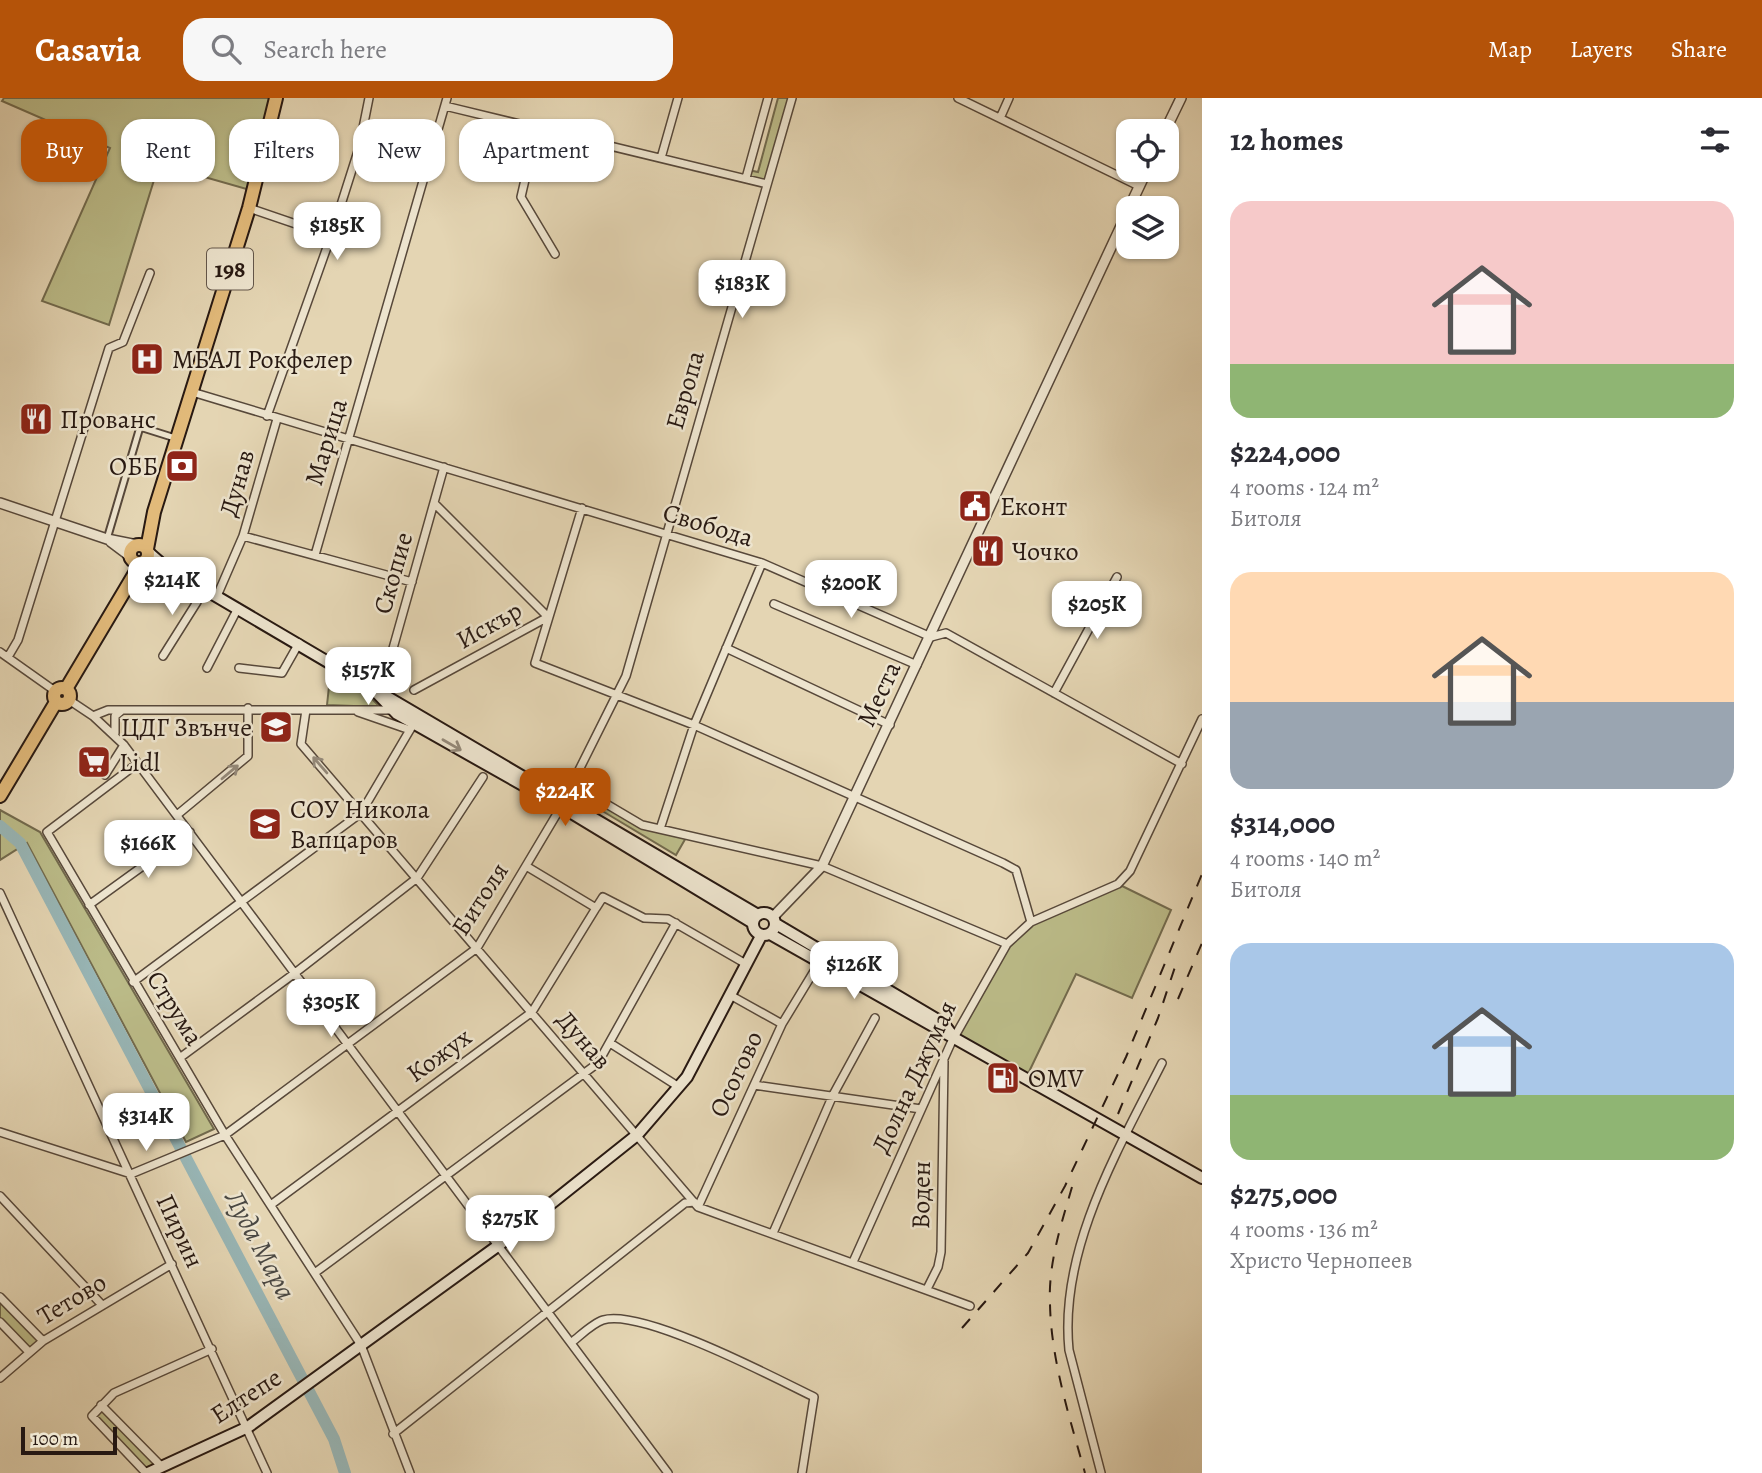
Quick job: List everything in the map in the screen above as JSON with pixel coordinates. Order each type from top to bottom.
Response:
[{"type":"main road","name":"198","points":[[0,796],[126,586],[140,554],[249,208],[276,98]]},
{"type":"main road","points":[[140,554],[382,691],[412,727],[562,803]]},
{"type":"main road","points":[[368,683],[398,709],[562,803],[755,919]]},
{"type":"main road","points":[[755,919],[765,913],[943,1023],[954,1037]]},
{"type":"main road","points":[[755,919],[755,931],[954,1037],[1202,1178]]},
{"type":"main road","points":[[637,1135],[679,1087],[746,964],[774,920]]},
{"type":"main road","name":"Елтепе","points":[[147,1473],[248,1427],[499,1245],[637,1135]]},
{"type":"street","points":[[267,416],[331,236],[359,148],[369,98]]},
{"type":"street","points":[[661,158],[678,98]]},
{"type":"street","points":[[746,178],[768,98]]},
{"type":"street","name":"Европа","points":[[665,533],[793,98]]},
{"type":"street","points":[[958,98],[1001,116],[1139,186]]},
{"type":"street","points":[[1001,116],[1009,98]]},
{"type":"street","points":[[1171,119],[1181,98]]},
{"type":"street","points":[[446,102],[506,119]]},
{"type":"street","name":"Марица","points":[[314,555],[446,102]]},
{"type":"street","points":[[614,147],[768,184]]},
{"type":"street","points":[[524,182],[521,197],[555,254]]},
{"type":"street","name":"Места","points":[[1135,196],[1141,182]]},
{"type":"street","points":[[249,208],[331,236]]},
{"type":"street","name":"Места","points":[[774,920],[822,866],[1116,237]]},
{"type":"street","points":[[8,657],[18,640],[108,348],[123,342],[150,273]]},
{"type":"street","name":"Свобода","points":[[192,391],[267,416],[762,563],[931,636],[946,633],[1182,764]]},
{"type":"street","name":"Дунав","points":[[217,596],[243,536],[277,419]]},
{"type":"street","points":[[107,538],[140,426],[177,439]]},
{"type":"street","name":"Скопие","points":[[382,691],[444,467]]},
{"type":"street","points":[[0,503],[107,538],[140,554]]},
{"type":"street","points":[[434,503],[548,617]]},
{"type":"street","points":[[582,508],[535,663],[694,724],[857,795],[1016,870],[1031,922]]},
{"type":"street","name":"Битоля","points":[[131,1174],[225,1135],[477,948],[562,803],[618,694],[665,533]]},
{"type":"street","points":[[243,536],[412,582]]},
{"type":"street","points":[[660,829],[694,724],[762,563]]},
{"type":"street","points":[[1054,693],[1117,577]]},
{"type":"street","points":[[163,656],[197,602],[201,587]]},
{"type":"street","points":[[774,604],[916,665]]},
{"type":"street","points":[[207,668],[238,608]]},
{"type":"street","name":"Искър","points":[[414,690],[548,617]]},
{"type":"street","points":[[239,668],[282,673],[299,643]]},
{"type":"street","points":[[726,649],[890,724]]},
{"type":"street","points":[[0,652],[115,733],[668,1473]]},
{"type":"street","points":[[177,815],[248,756],[248,708]]},
{"type":"street","points":[[93,716],[108,710],[398,709]]},
{"type":"street","points":[[115,733],[115,716],[122,710]]},
{"type":"street","name":"Дунав","points":[[306,710],[301,744],[696,1204]]},
{"type":"street","points":[[133,982],[361,813],[412,727],[351,710]]},
{"type":"street","name":"Долна Джумая","points":[[853,1262],[954,1037],[1006,944],[1031,922],[1118,884],[1130,871],[1202,719]]},
{"type":"street","points":[[105,775],[124,745]]},
{"type":"street","name":"Струма","points":[[138,763],[47,832],[225,1135],[316,1272],[360,1345],[410,1473]]},
{"type":"street","points":[[181,1057],[417,878],[483,777]]},
{"type":"street","points":[[598,799],[642,825],[822,866],[1006,944]]},
{"type":"street","points":[[89,905],[190,832]]},
{"type":"street","points":[[526,866],[596,908],[603,897],[644,918],[668,919],[746,964]]},
{"type":"street","name":"Пирин","points":[[0,893],[267,1473]]},
{"type":"street","name":"Кожух","points":[[272,1204],[532,1013],[596,908]]},
{"type":"street","points":[[316,1272],[598,1063],[676,923]]},
{"type":"street","name":"Осогово","points":[[696,1204],[782,1024],[819,963]]},
{"type":"street","points":[[730,995],[782,1024]]},
{"type":"street","points":[[773,1233],[833,1095],[875,1018]]},
{"type":"street","points":[[610,1042],[679,1087]]},
{"type":"street","name":"Воден","points":[[927,1289],[938,1267],[941,1252],[944,1058]]},
{"type":"street","points":[[1101,1473],[1069,1350],[1067,1330],[1076,1265],[1102,1184],[1162,1063]]},
{"type":"street","points":[[754,1085],[921,1109]]},
{"type":"street","points":[[0,1132],[131,1174]]},
{"type":"street","points":[[0,1196],[102,1305]]},
{"type":"street","points":[[393,1434],[685,1203],[696,1204],[970,1306]]},
{"type":"street","name":"Тетово","points":[[0,1378],[43,1340],[172,1264]]},
{"type":"street","points":[[0,1297],[43,1340]]},
{"type":"street","points":[[572,1342],[603,1320],[636,1322],[723,1353],[814,1397],[802,1473]]},
{"type":"street","points":[[0,1322],[29,1352]]},
{"type":"street","points":[[147,1473],[92,1416],[114,1393],[212,1349]]},
{"type":"street","points":[[102,1405],[162,1467]]},
{"type":"green space","points":[[4,98],[271,98],[266,119],[229,119],[229,182],[252,182],[250,190],[215,180],[215,119],[121,119],[121,182],[153,182],[109,325],[42,301],[95,182],[107,182],[107,155],[110,148],[107,147],[107,119],[43,119],[2,101]]},
{"type":"green space","points":[[778,98],[792,98],[767,184],[746,178],[748,170],[758,172]]},
{"type":"green space","points":[[331,668],[364,691],[380,707],[327,705]]},
{"type":"green space","points":[[598,799],[642,825],[687,836],[676,855],[594,806]]},
{"type":"green space","points":[[0,810],[40,832],[214,1129],[186,1142],[27,843],[0,860]]},
{"type":"green space","points":[[1118,884],[1171,910],[1132,998],[1076,974],[1026,1078],[954,1037],[1007,944],[1031,922]]},
{"type":"green space","points":[[0,1297],[43,1341],[29,1352],[0,1322]]},
{"type":"green space","points":[[101,1405],[162,1467],[148,1473],[92,1416]]},
{"type":"waterway","name":"Луда Мара","points":[[0,826],[20,843],[334,1439],[345,1473]]},
{"type":"railway","points":[[962,1328],[1028,1253],[1065,1186],[1126,1057],[1202,874]]},
{"type":"railway","points":[[1178,999],[1202,943]]},
{"type":"railway","points":[[1118,1114],[1158,1018],[1176,964]]},
{"type":"railway","points":[[1072,1187],[1053,1259],[1050,1304],[1058,1368],[1085,1473]]},
{"type":"place","name":"МБАЛ Рокфелер","points":[[147,359]]},
{"type":"place","name":"Прованс","points":[[36,419]]},
{"type":"place","name":"ОББ","points":[[182,466]]},
{"type":"place","name":"Еконт","points":[[975,506]]},
{"type":"place","name":"Чочко","points":[[988,551]]},
{"type":"place","name":"ЦДГ Звънче","points":[[276,727]]},
{"type":"place","name":"Lidl","points":[[94,762]]},
{"type":"place","name":"СОУ Никола Вапцаров","points":[[265,824]]},
{"type":"place","name":"OMV","points":[[1003,1078]]}]
